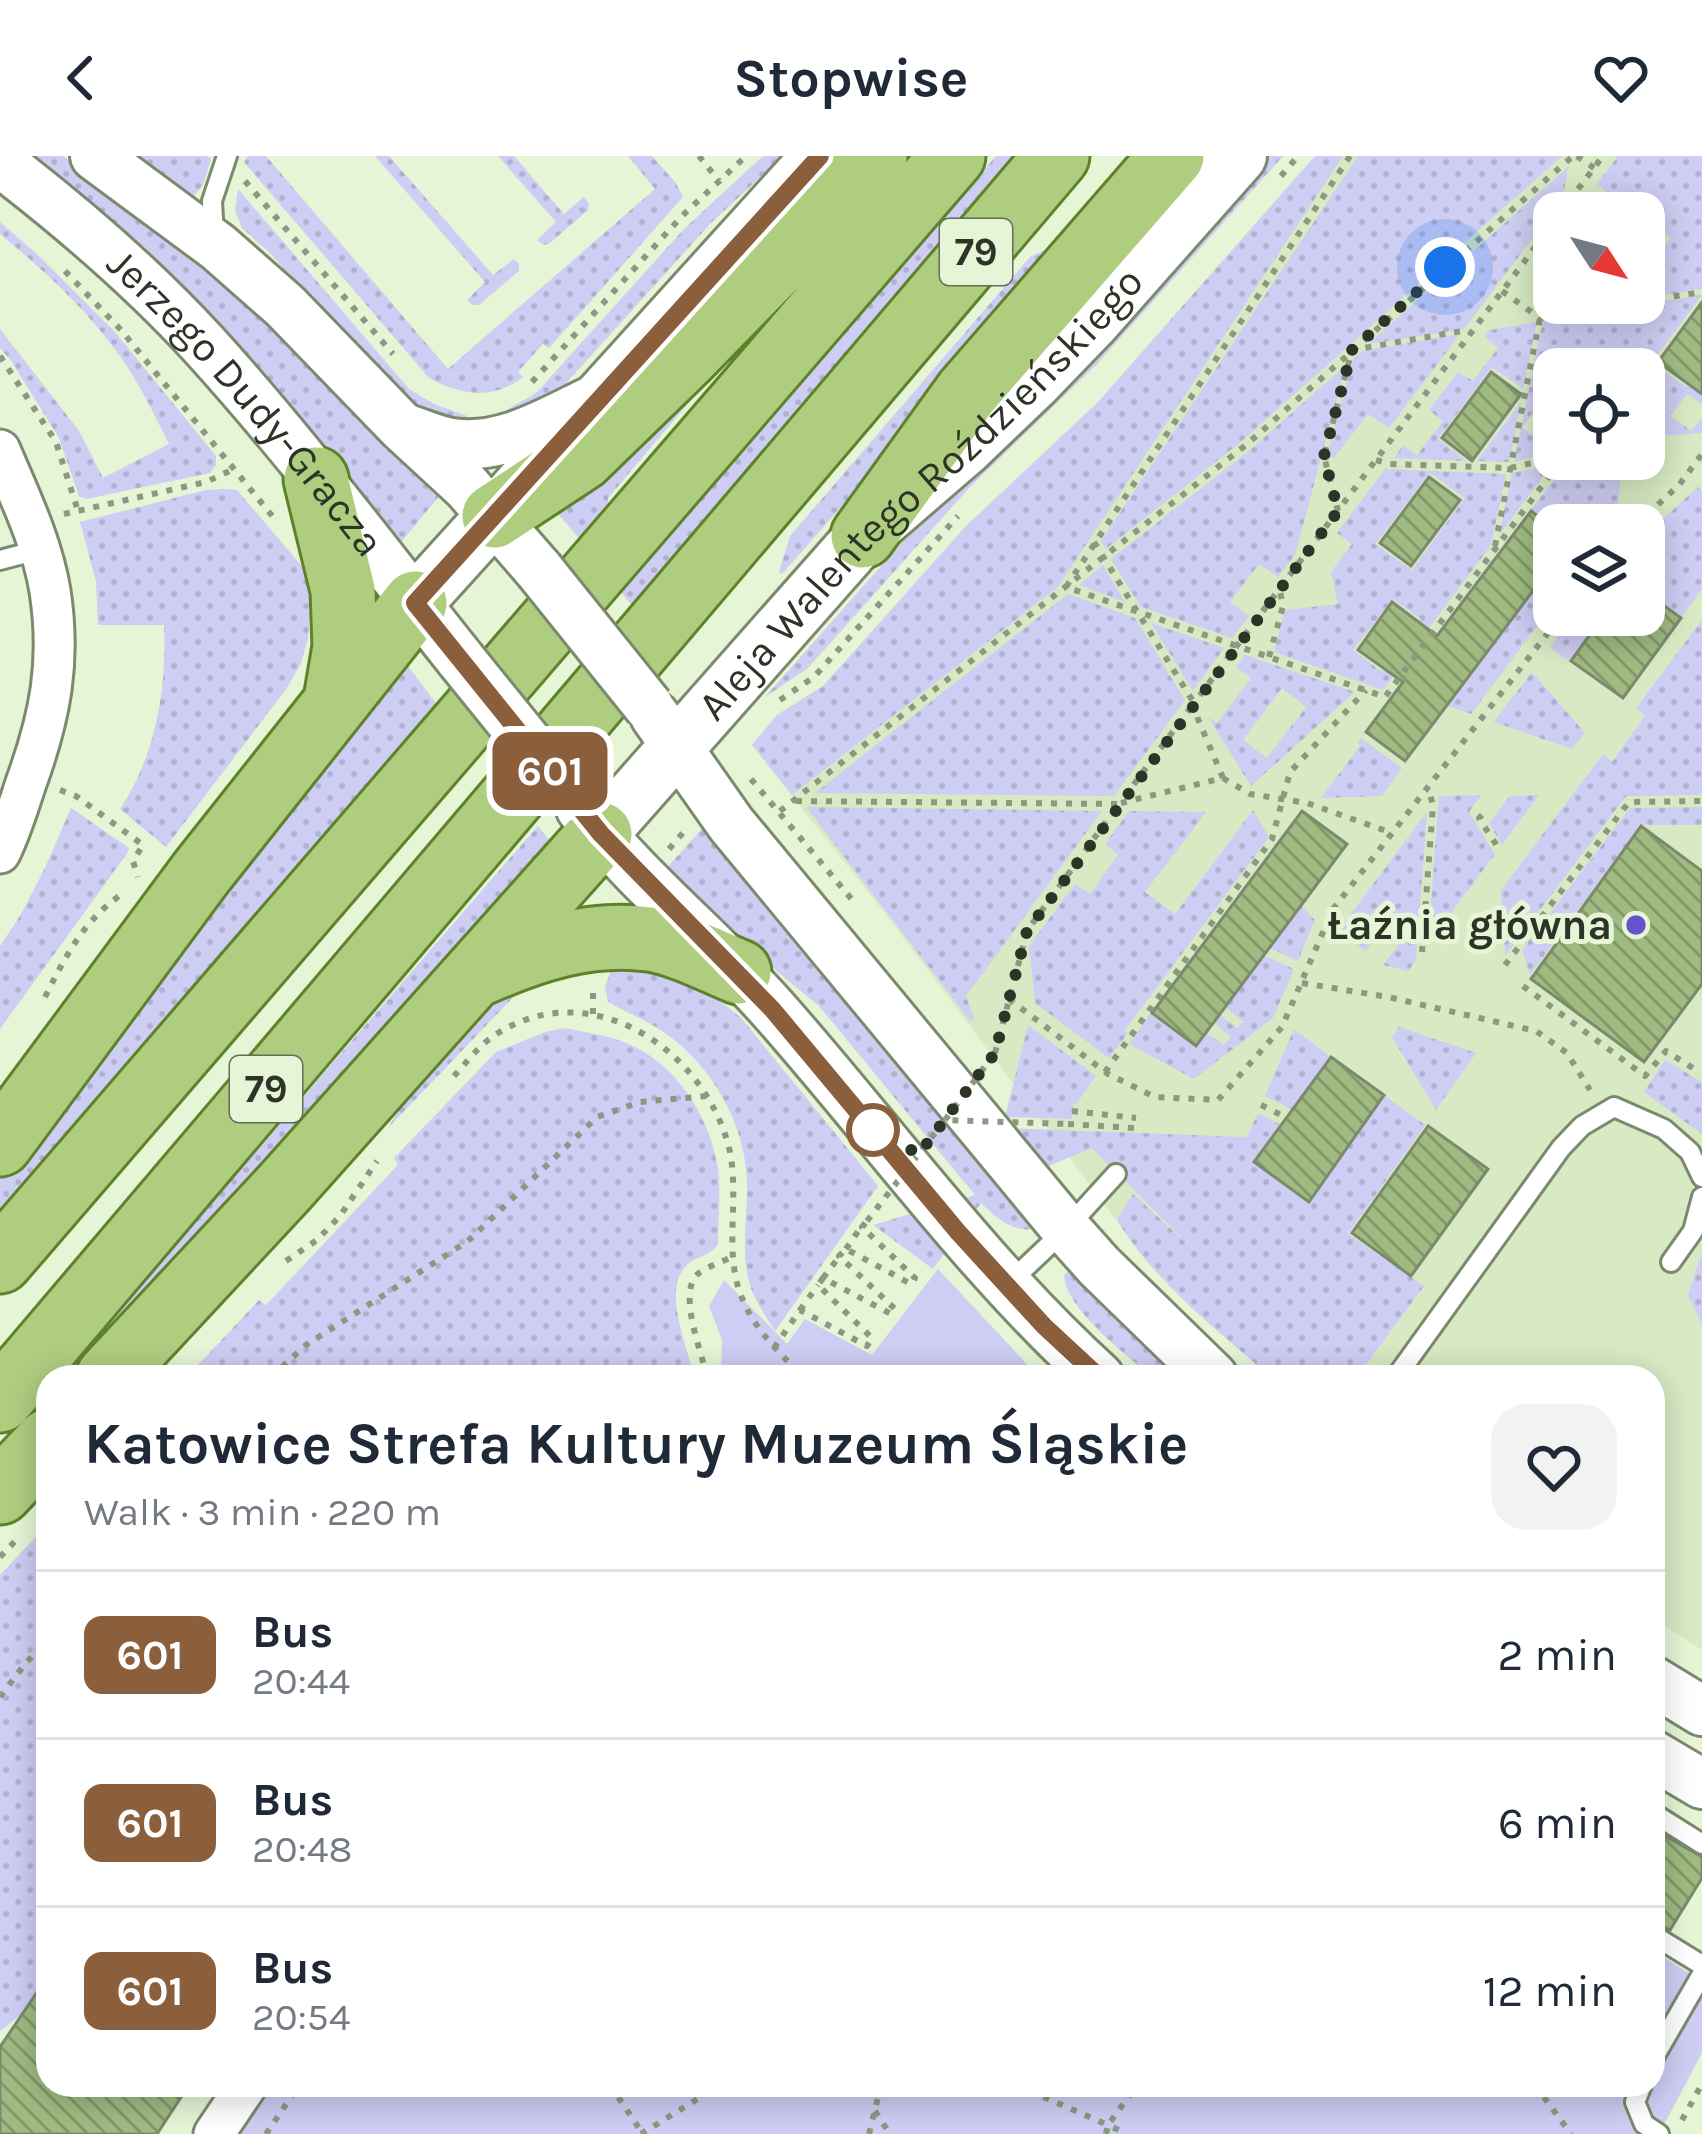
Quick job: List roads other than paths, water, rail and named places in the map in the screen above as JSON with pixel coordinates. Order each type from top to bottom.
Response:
[{"type":"main road","points":[[0,1144],[201,873],[415,603],[820,156]]},
{"type":"main road","points":[[494,516],[582,458],[820,220],[875,156]]},
{"type":"main road","name":"79","points":[[0,1261],[953,156]]},
{"type":"main road","name":"79","points":[[0,1400],[1057,156]]},
{"type":"main road","points":[[863,536],[968,392],[1172,156]]},
{"type":"main road","name":"Aleja Walentego Roździeńskiego","points":[[586,815],[663,727],[863,536],[1035,381],[1239,156]]},
{"type":"main road","points":[[295,498],[343,590],[345,646],[336,700]]},
{"type":"main road","points":[[119,1365],[474,976],[586,815]]},
{"type":"main road","points":[[474,976],[531,951],[604,939],[647,939],[739,972]]},
{"type":"main road","points":[[0,1492],[36,1454]]},
{"type":"street","name":"Jerzego Dudy-Gracza","points":[[95,156],[218,247],[304,324],[494,516],[663,727],[731,824],[1066,1228],[1201,1365]]},
{"type":"street","name":"Jerzego Dudy-Gracza","points":[[0,162],[67,214],[204,345],[295,498],[415,603],[586,815],[739,972],[1006,1285],[1086,1365]]},
{"type":"street","points":[[402,428],[453,443],[488,442],[516,437],[602,396]]},
{"type":"street","points":[[0,450],[23,544],[50,590],[54,645],[52,699],[39,751],[0,853]]},
{"type":"street","points":[[1665,1689],[1702,1712]]},
{"type":"street","points":[[1665,1762],[1702,1784]]},
{"type":"street","points":[[214,2134],[239,2097]]},
{"type":"lane","points":[[218,247],[212,230],[212,202],[226,157]]},
{"type":"lane","points":[[1405,1365],[1582,1126],[1614,1108],[1664,1129],[1690,1152],[1702,1178]]},
{"type":"lane","points":[[1006,1285],[1116,1174]]},
{"type":"lane","points":[[1671,1262],[1693,1231],[1702,1197]]},
{"type":"lane","points":[[1665,1821],[1702,1844]]},
{"type":"lane","points":[[1665,1942],[1702,1965]]},
{"type":"lane","points":[[1665,2038],[1702,1974]]},
{"type":"lane","points":[[1637,2097],[1644,2124],[1659,2134]]},
{"type":"place","name":"Łaźnia główna","points":[[1636,925]]}]
